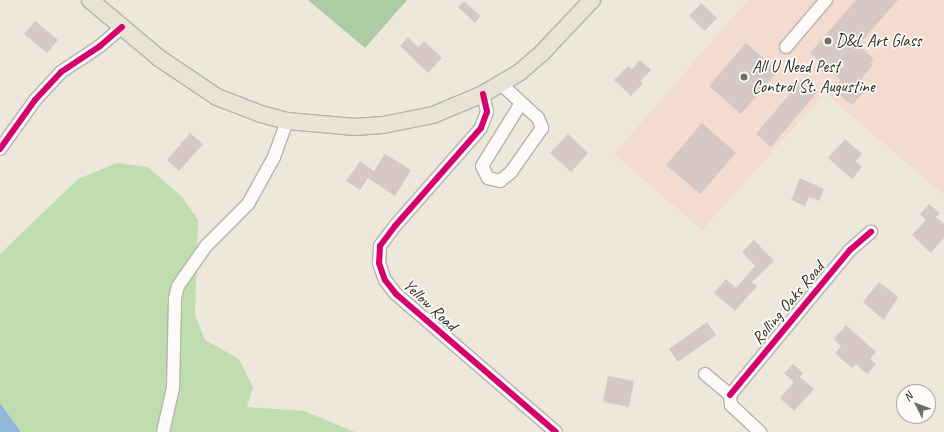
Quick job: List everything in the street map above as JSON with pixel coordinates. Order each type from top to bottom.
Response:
[{"type":"main road","points":[[90,0],[190,81],[217,97],[261,114],[287,121],[328,127],[382,125],[433,115],[483,94],[501,84],[542,53],[592,0]]},
{"type":"street","points":[[786,47],[826,0]]},
{"type":"street","points":[[0,149],[35,100],[61,72],[100,46],[122,27]]},
{"type":"street","points":[[501,84],[538,118],[542,128],[511,172],[500,181],[488,178],[482,166],[521,103]]},
{"type":"street","name":"Yellow Road","points":[[483,94],[487,112],[481,128],[395,226],[380,246],[379,263],[385,280],[396,294],[475,365],[556,432]]},
{"type":"street","points":[[163,432],[173,388],[175,298],[178,286],[206,246],[248,204],[274,157],[287,121]]},
{"type":"street","name":"Rolling Oaks Road","points":[[730,395],[850,250],[871,232]]},
{"type":"street","points":[[705,374],[730,395],[731,405],[760,432]]},
{"type":"shaded area","points":[[748,0],[944,0],[944,195],[825,93],[702,230],[614,154]]},
{"type":"green space","points":[[308,0],[407,0],[365,48]]},
{"type":"green space","points":[[117,163],[148,167],[182,197],[198,220],[195,315],[205,340],[239,359],[253,387],[247,407],[304,411],[355,432],[21,432],[0,403],[0,254],[78,179]]},
{"type":"water","points":[[0,403],[21,432],[0,432]]},
{"type":"building","points":[[856,0],[898,0],[858,45],[874,59],[870,63],[873,65],[861,79],[869,86],[852,105],[833,89],[841,80],[810,53]]},
{"type":"building","points":[[464,1],[480,16],[475,23],[458,7]]},
{"type":"building","points":[[701,3],[717,18],[705,31],[689,16]]},
{"type":"building","points":[[35,21],[58,40],[47,53],[24,34]]},
{"type":"building","points":[[408,37],[418,47],[424,41],[442,58],[428,73],[400,46]]},
{"type":"building","points":[[746,43],[778,71],[741,114],[709,86]]},
{"type":"building","points":[[640,60],[651,70],[640,81],[643,83],[631,96],[614,80],[628,66],[632,69]]},
{"type":"building","points":[[802,79],[818,91],[771,147],[756,134]]},
{"type":"building","points":[[702,123],[736,153],[700,194],[666,165]]},
{"type":"building","points":[[190,133],[203,144],[179,171],[167,160]]},
{"type":"building","points":[[568,134],[588,153],[571,172],[550,153]]},
{"type":"building","points":[[845,139],[862,154],[856,161],[862,167],[852,179],[828,158]]},
{"type":"building","points":[[385,154],[411,170],[395,196],[368,178],[360,190],[346,181],[360,161],[374,171]]},
{"type":"building","points":[[800,178],[824,189],[819,201],[809,197],[805,206],[791,200]]},
{"type":"building","points":[[929,204],[940,213],[936,217],[944,224],[944,238],[931,253],[912,235],[926,220],[920,214]]},
{"type":"building","points":[[754,240],[774,261],[752,282],[757,286],[735,311],[714,293],[726,279],[736,288],[755,266],[742,252]]},
{"type":"building","points":[[879,282],[898,297],[884,320],[863,302]]},
{"type":"building","points":[[707,322],[716,335],[678,362],[669,349]]},
{"type":"building","points":[[846,325],[876,352],[870,359],[876,364],[867,374],[856,364],[852,368],[835,353],[841,346],[834,339]]},
{"type":"building","points":[[793,364],[803,373],[800,377],[814,389],[794,411],[780,398],[794,382],[784,373]]},
{"type":"building","points":[[608,376],[634,381],[629,407],[603,402]]},
{"type":"cycle path","points":[[0,149],[35,100],[61,72],[100,46],[122,27]]},
{"type":"cycle path","points":[[483,94],[487,112],[481,128],[395,226],[380,246],[379,263],[385,280],[396,294],[556,432]]},
{"type":"cycle path","points":[[730,395],[850,250],[871,232]]},
{"type":"place","name":"D&L Art Glass","points":[[828,41]]},
{"type":"place","name":"All U Need Pest Control St. Augustine","points":[[744,77]]}]
